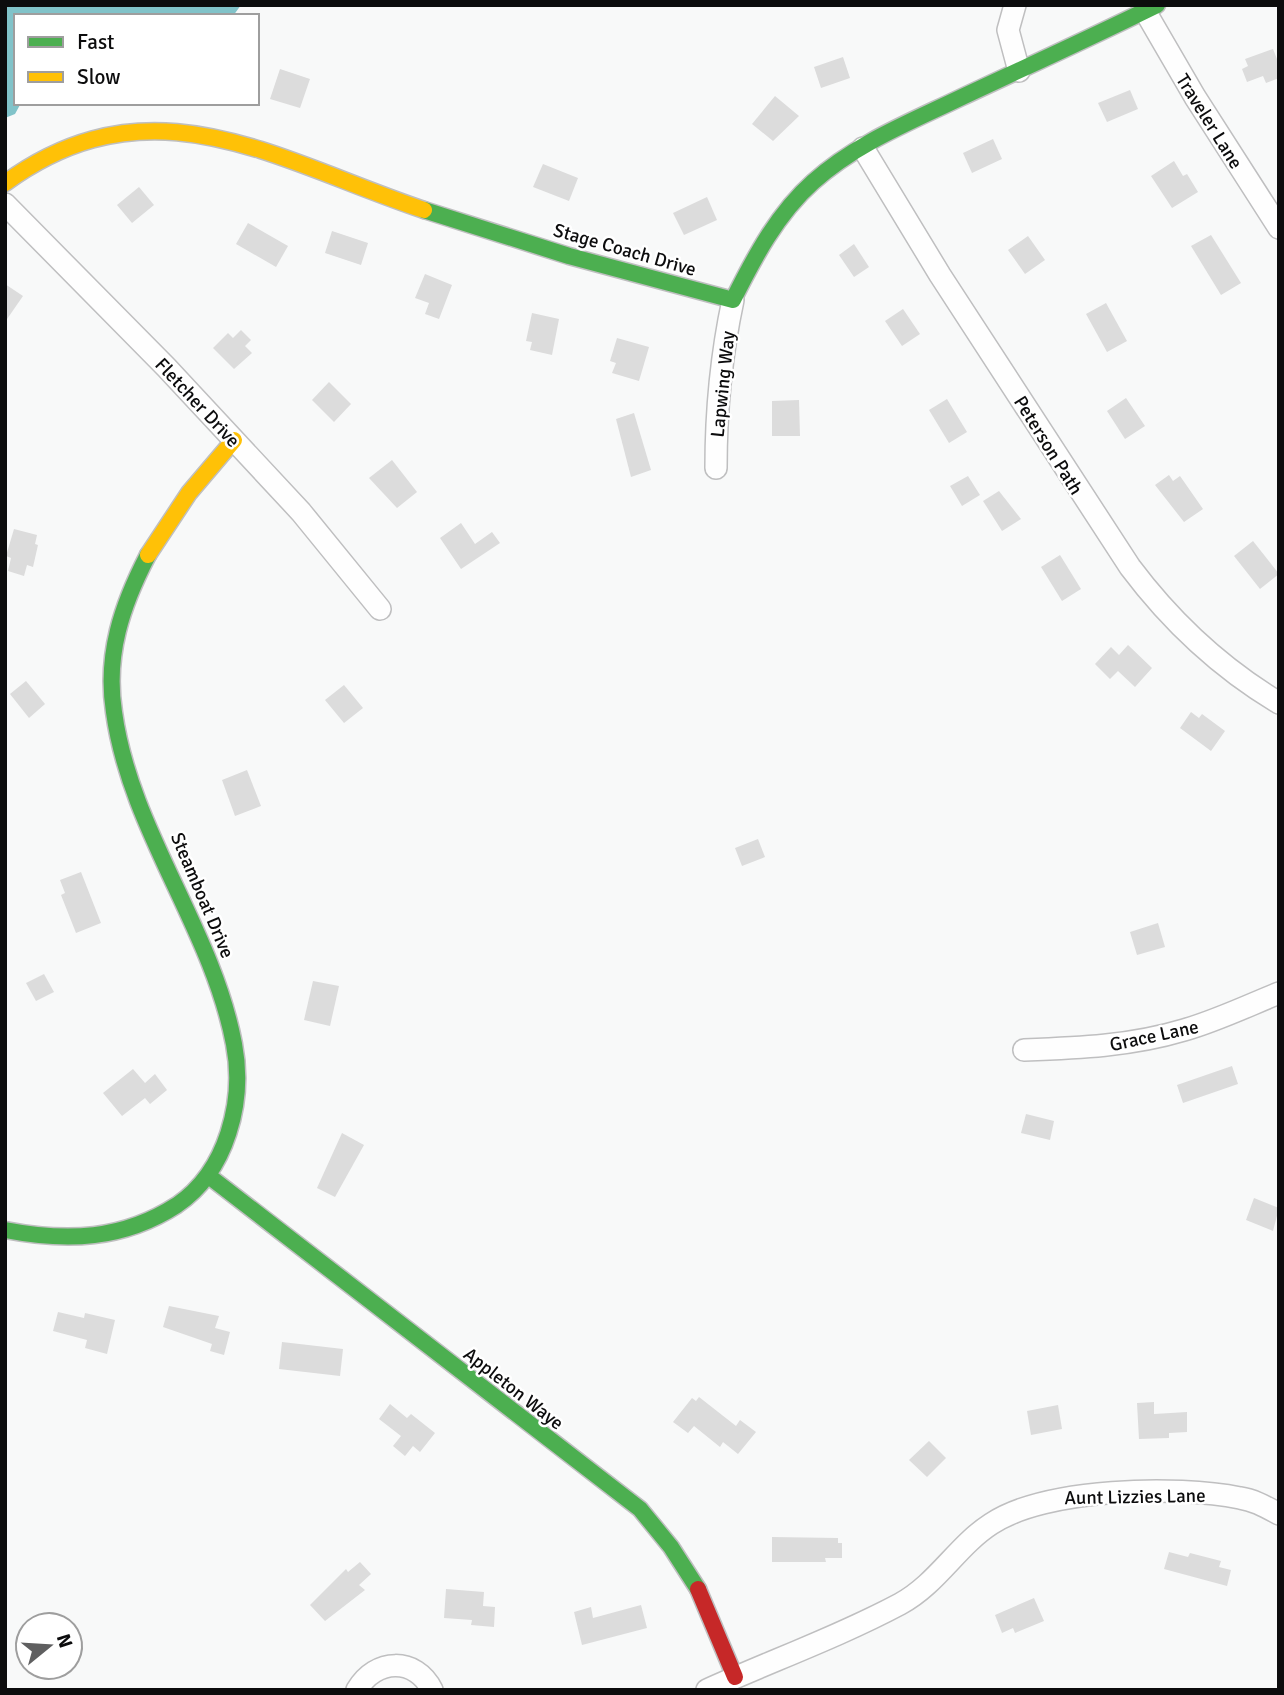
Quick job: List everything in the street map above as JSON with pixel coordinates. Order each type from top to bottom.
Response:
[{"type":"street","points":[[1016,5],[1008,30],[1018,71]]},
{"type":"street","points":[[733,300],[768,237],[790,206],[814,181],[863,148],[1151,8]]},
{"type":"street","name":"Traveler Lane","points":[[1151,8],[1195,97],[1279,228]]},
{"type":"street","name":"Stage Coach Drive","points":[[5,183],[55,150],[83,140],[114,132],[179,132],[259,152],[431,212],[624,273],[733,300]]},
{"type":"street","name":"Peterson Path","points":[[863,148],[940,275],[1130,568],[1157,604],[1214,659],[1279,703]]},
{"type":"street","name":"Fletcher Drive","points":[[5,204],[301,512],[380,609]]},
{"type":"street","name":"Lapwing Way","points":[[716,467],[716,415],[724,338],[733,300]]},
{"type":"street","name":"Steamboat Drive","points":[[5,1230],[50,1239],[116,1235],[169,1210],[210,1177],[237,1110],[239,1062],[225,1000],[139,797],[120,740],[111,684],[117,632],[128,596],[145,557],[200,478],[234,440]]},
{"type":"street","name":"Grace Lane","points":[[1024,1050],[1111,1046],[1157,1037],[1207,1023],[1279,993]]},
{"type":"street","name":"Appleton Waye","points":[[210,1177],[640,1510],[674,1548],[693,1580],[723,1640],[735,1677]]},
{"type":"street","name":"Aunt Lizzies Lane","points":[[707,1690],[902,1603],[932,1582],[987,1527],[1009,1513],[1049,1499],[1099,1494],[1221,1494],[1243,1498],[1279,1514]]},
{"type":"street","points":[[357,1690],[376,1669],[399,1665],[411,1667],[423,1676],[432,1690]]},
{"type":"water","points":[[5,5],[241,5],[234,14],[14,14],[14,105],[20,105],[15,114],[5,118]]},
{"type":"building","points":[[1273,49],[1279,64],[1279,78],[1266,83],[1263,76],[1247,82],[1242,69],[1248,66],[1245,59]]},
{"type":"building","points":[[843,57],[850,78],[821,88],[814,67]]},
{"type":"building","points":[[280,69],[310,79],[300,108],[270,99]]},
{"type":"building","points":[[1130,90],[1138,109],[1107,122],[1098,103]]},
{"type":"building","points":[[775,96],[799,116],[773,141],[752,124]]},
{"type":"building","points":[[993,139],[1002,159],[972,173],[963,153]]},
{"type":"building","points":[[1174,161],[1183,176],[1187,174],[1198,192],[1172,208],[1151,176]]},
{"type":"building","points":[[543,164],[578,178],[569,201],[533,187]]},
{"type":"building","points":[[139,187],[154,205],[132,223],[117,205]]},
{"type":"building","points":[[707,197],[717,220],[684,235],[673,213]]},
{"type":"building","points":[[248,223],[288,246],[276,267],[236,244]]},
{"type":"building","points":[[332,231],[368,243],[361,265],[325,253]]},
{"type":"building","points":[[1211,235],[1241,283],[1221,295],[1191,246]]},
{"type":"building","points":[[1028,236],[1045,260],[1025,274],[1008,250]]},
{"type":"building","points":[[854,244],[869,267],[854,277],[839,255]]},
{"type":"building","points":[[425,274],[452,285],[439,319],[425,314],[429,303],[415,298]]},
{"type":"building","points":[[5,284],[23,296],[5,322]]},
{"type":"building","points":[[1106,303],[1127,341],[1107,352],[1086,314]]},
{"type":"building","points":[[903,309],[920,334],[902,346],[885,321]]},
{"type":"building","points":[[532,313],[559,319],[552,355],[530,350],[532,342],[526,341]]},
{"type":"building","points":[[241,330],[251,340],[245,346],[252,353],[234,369],[213,348],[228,333],[233,338]]},
{"type":"building","points":[[617,338],[649,347],[639,381],[612,373],[616,363],[610,361]]},
{"type":"building","points":[[329,382],[351,404],[334,422],[312,400]]},
{"type":"building","points":[[1126,398],[1145,426],[1125,439],[1107,411]]},
{"type":"building","points":[[947,399],[967,432],[949,443],[929,410]]},
{"type":"building","points":[[799,400],[800,436],[772,436],[772,401]]},
{"type":"building","points":[[634,413],[651,470],[631,477],[616,419]]},
{"type":"building","points":[[392,460],[417,492],[397,508],[369,478]]},
{"type":"building","points":[[1169,475],[1173,481],[1180,476],[1203,509],[1184,522],[1155,485]]},
{"type":"building","points":[[968,476],[980,495],[962,506],[950,486]]},
{"type":"building","points":[[999,491],[1021,519],[1002,531],[983,501]]},
{"type":"building","points":[[461,523],[475,544],[492,532],[500,543],[461,569],[440,538]]},
{"type":"building","points":[[14,529],[37,535],[35,544],[38,545],[33,567],[27,565],[24,576],[8,571],[11,558],[6,556]]},
{"type":"building","points":[[1253,541],[1279,574],[1260,589],[1234,556]]},
{"type":"building","points":[[1060,555],[1081,589],[1062,601],[1041,567]]},
{"type":"building","points":[[1128,645],[1152,668],[1135,687],[1118,671],[1110,679],[1095,664],[1111,647],[1119,655]]},
{"type":"building","points":[[26,681],[45,704],[29,718],[10,694]]},
{"type":"building","points":[[344,685],[363,708],[344,723],[325,700]]},
{"type":"building","points":[[1191,712],[1199,718],[1202,714],[1225,731],[1211,751],[1180,728]]},
{"type":"building","points":[[247,770],[261,806],[235,816],[222,780]]},
{"type":"building","points":[[758,839],[765,857],[742,866],[735,848]]},
{"type":"building","points":[[81,872],[101,923],[76,933],[61,895],[65,893],[60,880]]},
{"type":"building","points":[[1158,923],[1165,947],[1137,955],[1130,932]]},
{"type":"building","points":[[44,974],[54,992],[36,1001],[26,983]]},
{"type":"building","points":[[313,981],[339,986],[330,1026],[304,1020]]},
{"type":"building","points":[[1232,1066],[1238,1084],[1183,1103],[1177,1085]]},
{"type":"building","points":[[133,1069],[145,1083],[155,1074],[167,1090],[150,1104],[145,1098],[122,1116],[103,1093]]},
{"type":"building","points":[[1026,1114],[1054,1121],[1050,1140],[1021,1133]]},
{"type":"building","points":[[342,1133],[364,1145],[335,1197],[317,1188]]},
{"type":"building","points":[[1254,1198],[1279,1208],[1273,1231],[1246,1220]]},
{"type":"building","points":[[169,1306],[219,1316],[215,1328],[230,1332],[224,1355],[210,1351],[212,1344],[163,1327]]},
{"type":"building","points":[[58,1312],[84,1318],[85,1313],[115,1320],[107,1354],[85,1348],[87,1340],[53,1331]]},
{"type":"building","points":[[282,1342],[343,1349],[340,1376],[279,1369]]},
{"type":"building","points":[[699,1397],[736,1426],[740,1420],[756,1432],[738,1454],[723,1442],[720,1447],[694,1426],[688,1433],[673,1422],[692,1398],[696,1401]]},
{"type":"building","points":[[1154,1402],[1154,1414],[1187,1412],[1187,1432],[1169,1433],[1169,1438],[1139,1439],[1137,1403]]},
{"type":"building","points":[[390,1404],[407,1418],[411,1414],[435,1433],[420,1452],[413,1446],[405,1456],[393,1446],[401,1436],[379,1419]]},
{"type":"building","points":[[1058,1405],[1062,1429],[1031,1435],[1027,1411]]},
{"type":"building","points":[[929,1441],[946,1458],[927,1477],[909,1460]]},
{"type":"building","points":[[772,1537],[838,1538],[838,1543],[842,1543],[842,1558],[825,1558],[826,1562],[772,1562]]},
{"type":"building","points":[[1169,1552],[1188,1557],[1190,1553],[1221,1561],[1219,1567],[1231,1570],[1227,1586],[1164,1569]]},
{"type":"building","points":[[360,1562],[371,1574],[359,1585],[365,1590],[325,1621],[310,1605],[346,1569],[348,1572]]},
{"type":"building","points":[[446,1589],[484,1592],[483,1606],[495,1607],[494,1627],[471,1625],[472,1620],[444,1618]]},
{"type":"building","points":[[1034,1598],[1044,1621],[1015,1633],[1013,1628],[1002,1633],[995,1615]]},
{"type":"building","points":[[641,1605],[647,1628],[582,1645],[574,1612],[591,1607],[593,1618]]},
{"type":"traffic: fast","points":[[424,210],[569,256],[733,300],[777,222],[800,195],[829,168],[903,125],[1157,5]]},
{"type":"traffic: fast","points":[[5,1230],[72,1237],[115,1231],[157,1217],[194,1191],[209,1174],[220,1154],[234,1111],[237,1066],[223,1001],[191,919],[136,797],[114,712],[112,670],[118,631],[130,593],[148,555]]},
{"type":"traffic: fast","points":[[210,1177],[640,1509],[671,1547],[698,1589]]},
{"type":"traffic: slow","points":[[5,183],[59,151],[112,135],[163,131],[214,138],[265,151],[424,210]]},
{"type":"traffic: slow","points":[[148,555],[189,493],[234,440]]},
{"type":"traffic: jam","points":[[698,1589],[735,1677]]}]
